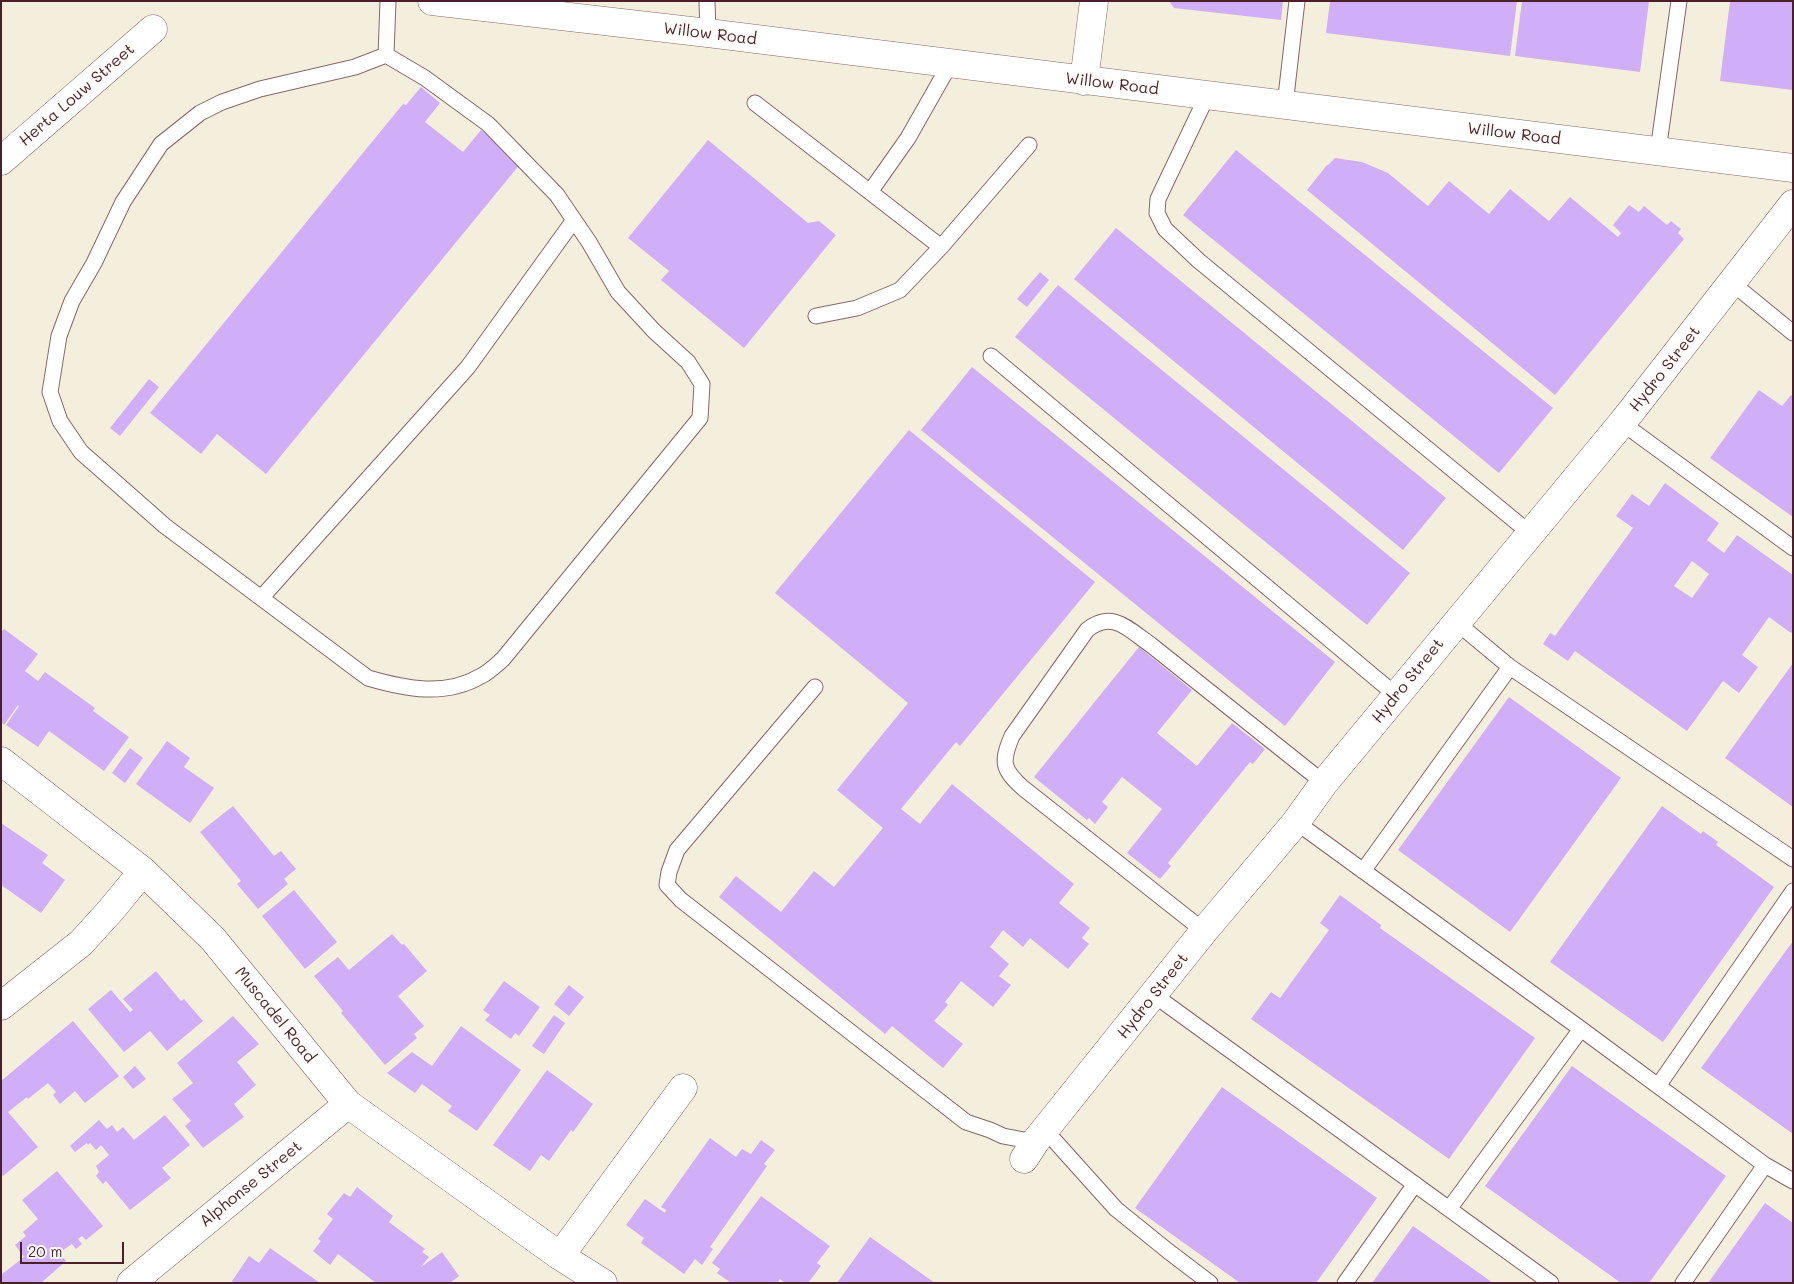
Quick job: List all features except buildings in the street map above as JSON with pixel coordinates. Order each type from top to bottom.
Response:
[{"type":"street","name":"Willow Road","points":[[432,1],[708,33],[1793,168]]},
{"type":"street","points":[[1084,81],[1094,1]]},
{"type":"street","name":"Herta Louw Street","points":[[1,161],[153,29]]},
{"type":"street","name":"Hydro Street","points":[[1035,1144],[1204,931],[1296,822],[1324,783],[1622,424],[1793,204]]},
{"type":"street","name":"Muscadel Road","points":[[1,761],[143,871],[212,940],[348,1104],[560,1256],[603,1283]]},
{"type":"street","points":[[1,1006],[81,943],[143,871]]},
{"type":"street","points":[[560,1256],[683,1088]]},
{"type":"street","name":"Alphonse Street","points":[[131,1283],[348,1104]]},
{"type":"lane","points":[[386,55],[388,1]]},
{"type":"lane","points":[[707,1],[708,33]]},
{"type":"lane","points":[[1285,105],[1297,1]]},
{"type":"lane","points":[[1658,151],[1679,1]]},
{"type":"lane","points":[[386,55],[425,78],[488,124],[557,195],[590,242],[618,292],[654,331],[688,362],[702,384],[700,418],[503,659],[482,676],[462,685],[441,690],[397,687],[368,678],[165,526],[81,452],[60,420],[50,392],[59,336],[72,301],[94,263],[123,202],[160,144],[200,113],[222,102],[260,90],[355,67],[386,55]]},
{"type":"lane","points":[[870,192],[908,138],[950,64]]},
{"type":"lane","points":[[1207,96],[1158,199],[1157,213],[1165,229],[1199,261],[1531,534]]},
{"type":"lane","points":[[755,103],[941,247]]},
{"type":"lane","points":[[816,316],[857,308],[900,290],[941,247],[1029,145]]},
{"type":"lane","points":[[262,597],[468,367],[574,220]]},
{"type":"lane","points":[[1732,283],[1792,332]]},
{"type":"lane","points":[[991,356],[1397,696]]},
{"type":"lane","points":[[1622,424],[1793,548]]},
{"type":"lane","points":[[1204,931],[1023,788],[1010,776],[1006,766],[1005,754],[1012,736],[1087,630],[1095,623],[1104,620],[1124,626],[1151,645],[1324,783]]},
{"type":"lane","points":[[1456,622],[1510,667],[1793,859]]},
{"type":"lane","points":[[1363,871],[1510,667]]},
{"type":"lane","points":[[815,687],[677,850],[669,872],[667,885],[681,900],[966,1122],[1003,1136],[1035,1144],[1210,1283]]},
{"type":"lane","points":[[1296,822],[1581,1029],[1764,1165],[1793,1181]]},
{"type":"lane","points":[[1658,1086],[1793,891]]},
{"type":"lane","points":[[1154,995],[1551,1283]]},
{"type":"lane","points":[[1449,1209],[1581,1029]]},
{"type":"lane","points":[[1683,1283],[1764,1165]]},
{"type":"lane","points":[[1345,1283],[1415,1184]]}]
